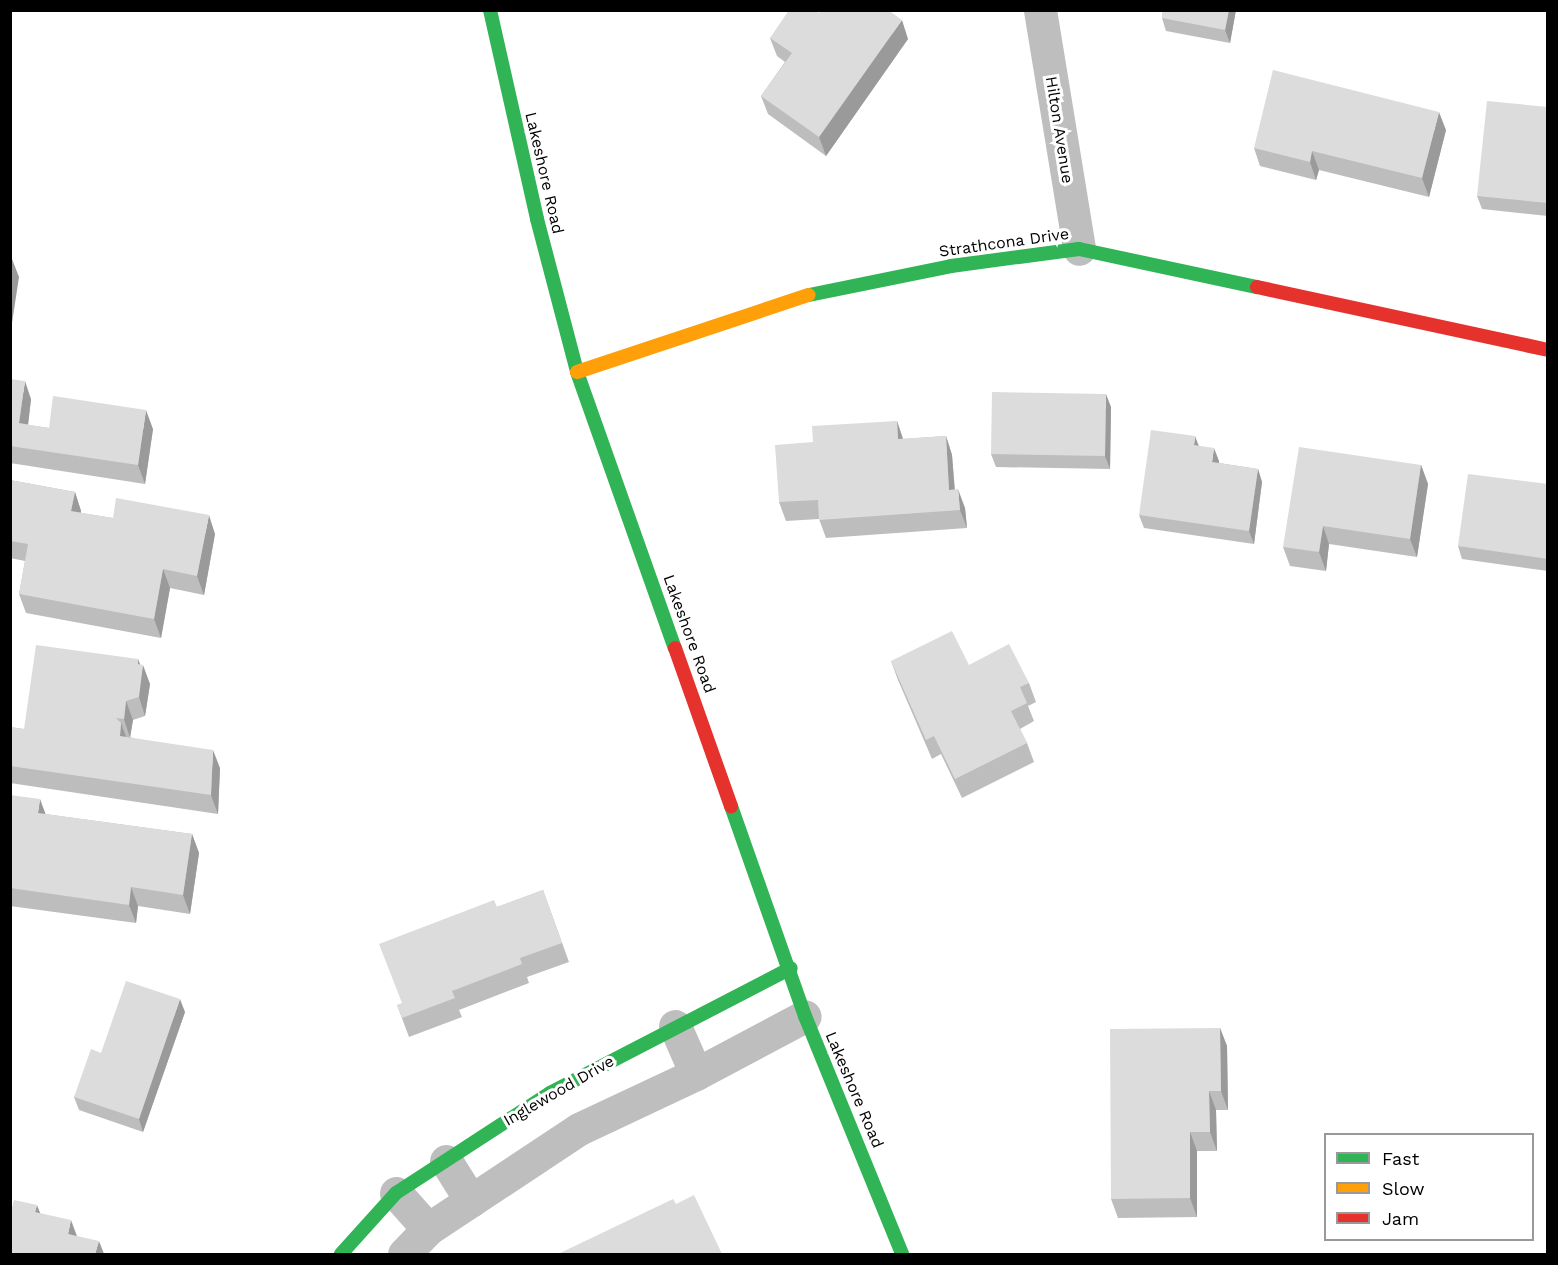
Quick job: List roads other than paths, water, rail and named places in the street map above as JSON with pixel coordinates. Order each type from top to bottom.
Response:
[{"type":"street","name":"Lakeshore Road","points":[[490,10],[537,219],[577,372],[791,968],[805,1016],[902,1254]]},
{"type":"street","name":"Hilton Avenue","points":[[1040,10],[1079,249]]},
{"type":"street","name":"Strathcona Drive","points":[[577,372],[808,295],[951,266],[1079,249],[1548,350]]},
{"type":"street","name":"Inglewood Drive","points":[[341,1254],[396,1193],[550,1093],[675,1026],[791,968]]},
{"type":"street","points":[[404,1254],[428,1229],[579,1129],[696,1074],[805,1016]]},
{"type":"street","points":[[675,1026],[696,1074]]},
{"type":"street","points":[[446,1161],[471,1201]]},
{"type":"street","points":[[396,1193],[428,1229]]}]
